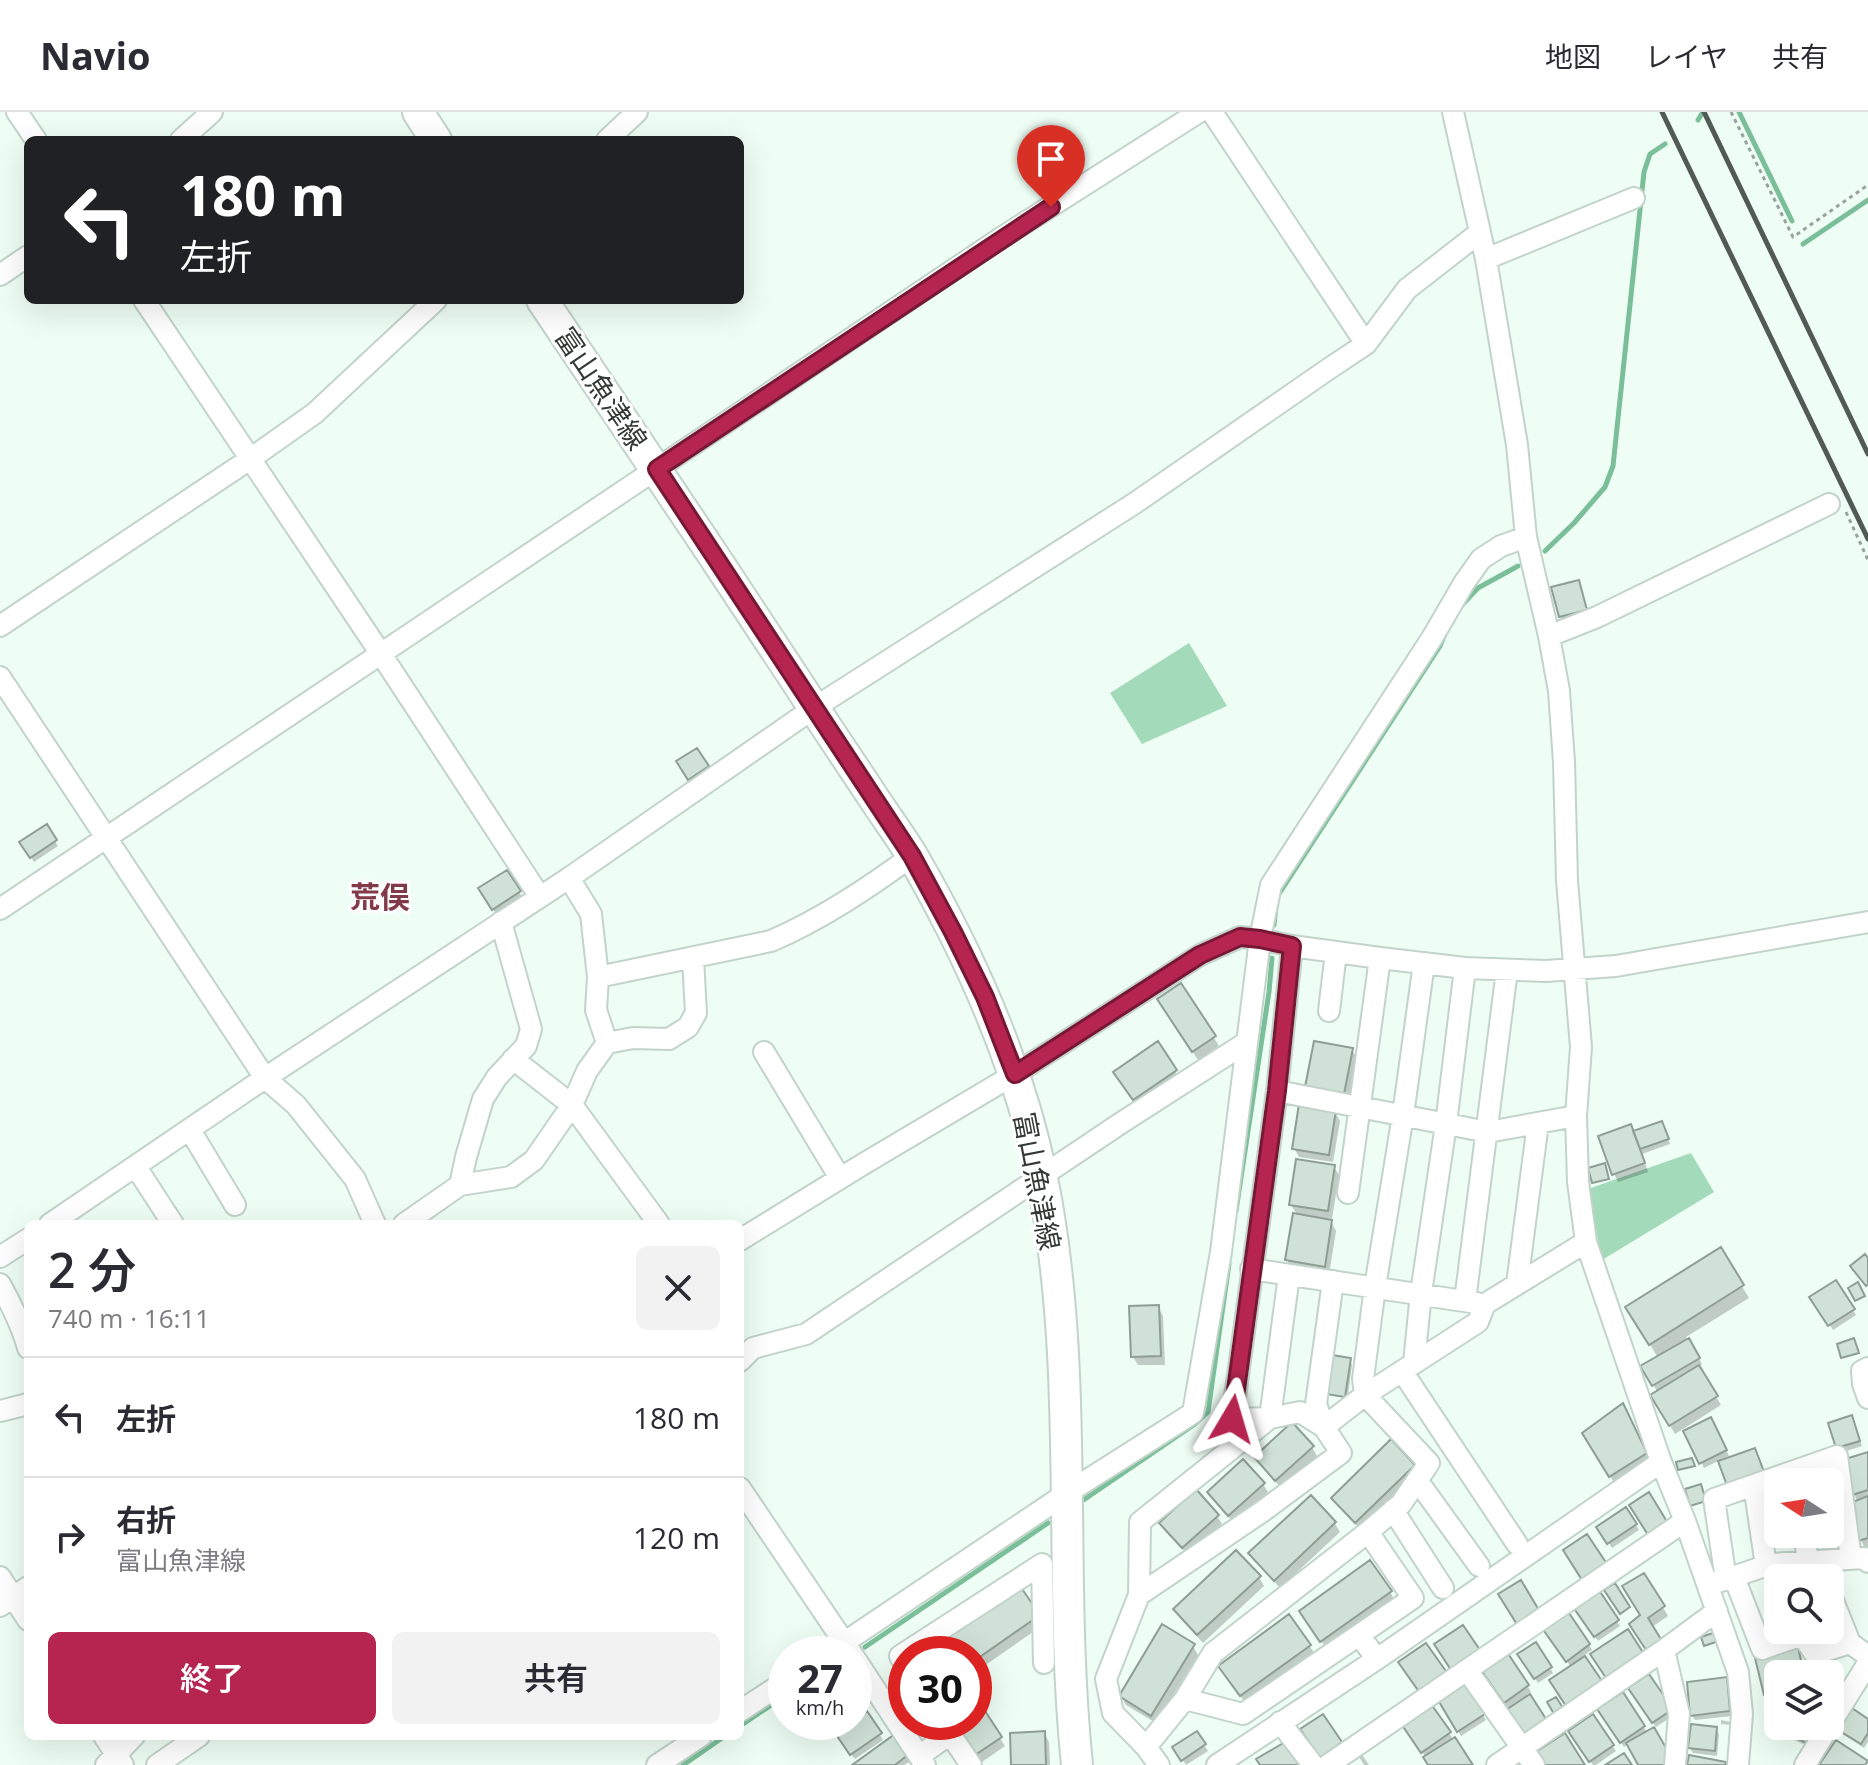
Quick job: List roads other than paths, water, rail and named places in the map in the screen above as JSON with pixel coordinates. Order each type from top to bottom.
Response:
[{"type":"main road","points":[[418,112],[433,136]]},
{"type":"main road","name":"富山魚津線","points":[[545,304],[912,856],[985,997],[1015,1074],[1042,1177],[1063,1346],[1067,1493],[1055,1560],[1068,1643],[1077,1765]]},
{"type":"street","points":[[17,112],[33,136]]},
{"type":"street","points":[[185,136],[212,112]]},
{"type":"street","points":[[611,136],[637,112]]},
{"type":"street","points":[[0,909],[1001,238],[1199,112]]},
{"type":"street","points":[[1212,112],[1366,344]]},
{"type":"street","points":[[1453,112],[1486,259],[1517,445],[1526,537],[1559,691],[1567,881],[1581,1047],[1576,1116],[1578,1182],[1586,1242],[1661,1462],[1685,1521],[1762,1649],[1773,1644]]},
{"type":"street","points":[[1486,259],[1634,198]]},
{"type":"street","points":[[56,1220],[569,878],[814,708],[1135,503],[1366,344],[1407,289],[1479,233]]},
{"type":"street","points":[[0,275],[24,259]]},
{"type":"street","points":[[147,304],[540,897]]},
{"type":"street","points":[[0,626],[315,413],[432,304]]},
{"type":"street","points":[[1549,636],[1837,507]]},
{"type":"street","points":[[866,1636],[1067,1493],[1193,1413],[1221,1252],[1260,939],[1271,885],[1481,559],[1501,546],[1526,537]]},
{"type":"street","points":[[0,677],[265,1078],[296,1105],[355,1179],[373,1220]]},
{"type":"street","points":[[598,977],[771,941],[793,932],[873,884],[912,856]]},
{"type":"street","points":[[569,878],[591,914],[598,977],[596,1010],[607,1043]]},
{"type":"street","points":[[460,1185],[483,1099],[497,1077],[526,1046],[531,1029],[501,922]]},
{"type":"street","points":[[744,1238],[1015,1074],[1200,955],[1240,937],[1465,968],[1546,971],[1616,966],[1868,922]]},
{"type":"street","points":[[1292,946],[1277,1091],[1232,1419],[1270,1418],[1300,1412],[1324,1427]]},
{"type":"street","points":[[1329,1011],[1336,952]]},
{"type":"street","points":[[410,1220],[460,1185],[511,1177],[534,1160],[572,1105],[587,1071],[607,1043],[633,1038],[669,1039],[688,1027],[696,1013],[693,958]]},
{"type":"street","points":[[1348,1193],[1380,958]]},
{"type":"street","points":[[1146,1747],[1185,1699],[1213,1653],[1401,1504],[1429,1463],[1365,1395],[1363,1379],[1424,963]]},
{"type":"street","points":[[1465,968],[1446,1124],[1408,1367],[1517,1544]]},
{"type":"street","points":[[1324,1427],[1365,1395],[1478,1322],[1475,1302],[1488,1132],[1507,970]]},
{"type":"street","points":[[744,1357],[753,1348],[806,1334],[1247,1042]]},
{"type":"street","points":[[764,1052],[840,1178]]},
{"type":"street","points":[[513,1059],[572,1105],[656,1220]]},
{"type":"street","points":[[1277,1091],[1488,1132],[1576,1116]]},
{"type":"street","points":[[1517,1284],[1538,1123]]},
{"type":"street","points":[[190,1130],[235,1205]]},
{"type":"street","points":[[136,1167],[170,1220]]},
{"type":"street","points":[[0,1257],[24,1242]]},
{"type":"street","points":[[1251,1269],[1475,1302],[1517,1284],[1586,1242]]},
{"type":"street","points":[[1159,1765],[1113,1713],[1106,1679],[1139,1595],[1140,1522],[1270,1418],[1289,1275]]},
{"type":"street","points":[[1139,1595],[1263,1511],[1341,1453],[1324,1427],[1316,1404],[1333,1281]]},
{"type":"street","points":[[0,1284],[24,1333]]},
{"type":"street","points":[[1868,1368],[1862,1371],[1868,1398]]},
{"type":"street","points":[[0,1411],[24,1405]]},
{"type":"street","points":[[1812,1468],[1837,1456],[1840,1468]]},
{"type":"street","points":[[1217,1765],[1377,1659],[1661,1462]]},
{"type":"street","points":[[1417,1480],[1479,1566]]},
{"type":"street","points":[[1738,1765],[1742,1714],[1738,1672],[1717,1611],[1723,1581],[1714,1499],[1764,1483]]},
{"type":"street","points":[[1754,1485],[1773,1564]]},
{"type":"street","points":[[1844,1485],[1863,1562]]},
{"type":"street","points":[[744,1494],[834,1636]]},
{"type":"street","points":[[1393,1510],[1443,1588]]},
{"type":"street","points":[[1328,1765],[1685,1521]]},
{"type":"street","points":[[1185,1699],[1243,1714],[1413,1598],[1368,1532]]},
{"type":"street","points":[[1044,1663],[1055,1560]]},
{"type":"street","points":[[932,1636],[1055,1560]]},
{"type":"street","points":[[1723,1581],[1764,1571]]},
{"type":"street","points":[[0,1577],[14,1597]]},
{"type":"street","points":[[1497,1765],[1528,1756],[1717,1611]]},
{"type":"street","points":[[1844,1628],[1850,1643],[1868,1656]]},
{"type":"street","points":[[1359,1635],[1377,1659]]},
{"type":"street","points":[[1809,1644],[1815,1654],[1850,1643]]},
{"type":"street","points":[[1664,1650],[1679,1714],[1675,1765]]},
{"type":"street","points":[[1844,1701],[1868,1663]]},
{"type":"street","points":[[1467,1670],[1528,1756]]},
{"type":"street","points":[[872,1691],[922,1761],[937,1740]]},
{"type":"street","points":[[744,1708],[768,1693]]},
{"type":"street","points":[[1280,1722],[1313,1765]]},
{"type":"street","points":[[106,1740],[115,1762]]},
{"type":"street","points":[[115,1762],[131,1740]]},
{"type":"street","points":[[157,1765],[193,1740]]},
{"type":"street","points":[[657,1765],[695,1740]]},
{"type":"street","points":[[954,1740],[971,1765]]},
{"type":"street","points":[[1805,1765],[1820,1740]]},
{"type":"waterway","points":[[1698,120],[1703,112]]},
{"type":"waterway","points":[[1739,112],[1792,221]]},
{"type":"waterway","points":[[1545,551],[1605,487],[1613,466],[1644,172],[1650,154],[1665,144]]},
{"type":"waterway","points":[[1803,244],[1868,200]]},
{"type":"waterway","points":[[1461,606],[1478,588],[1518,566]]},
{"type":"waterway","points":[[1277,897],[1444,636]]},
{"type":"waterway","points":[[1274,925],[1276,906]]},
{"type":"waterway","points":[[1236,1211],[1272,958]]},
{"type":"waterway","points":[[1082,1501],[1208,1412],[1229,1264]]},
{"type":"waterway","points":[[872,1642],[1048,1523]]},
{"type":"waterway","points":[[744,1723],[768,1707]]},
{"type":"waterway","points":[[683,1765],[719,1740]]},
{"type":"railway","points":[[1662,112],[1868,539]]},
{"type":"railway","points":[[1704,112],[1868,454]]},
{"type":"district","name":"荒俣","points":[[380,896]]}]
